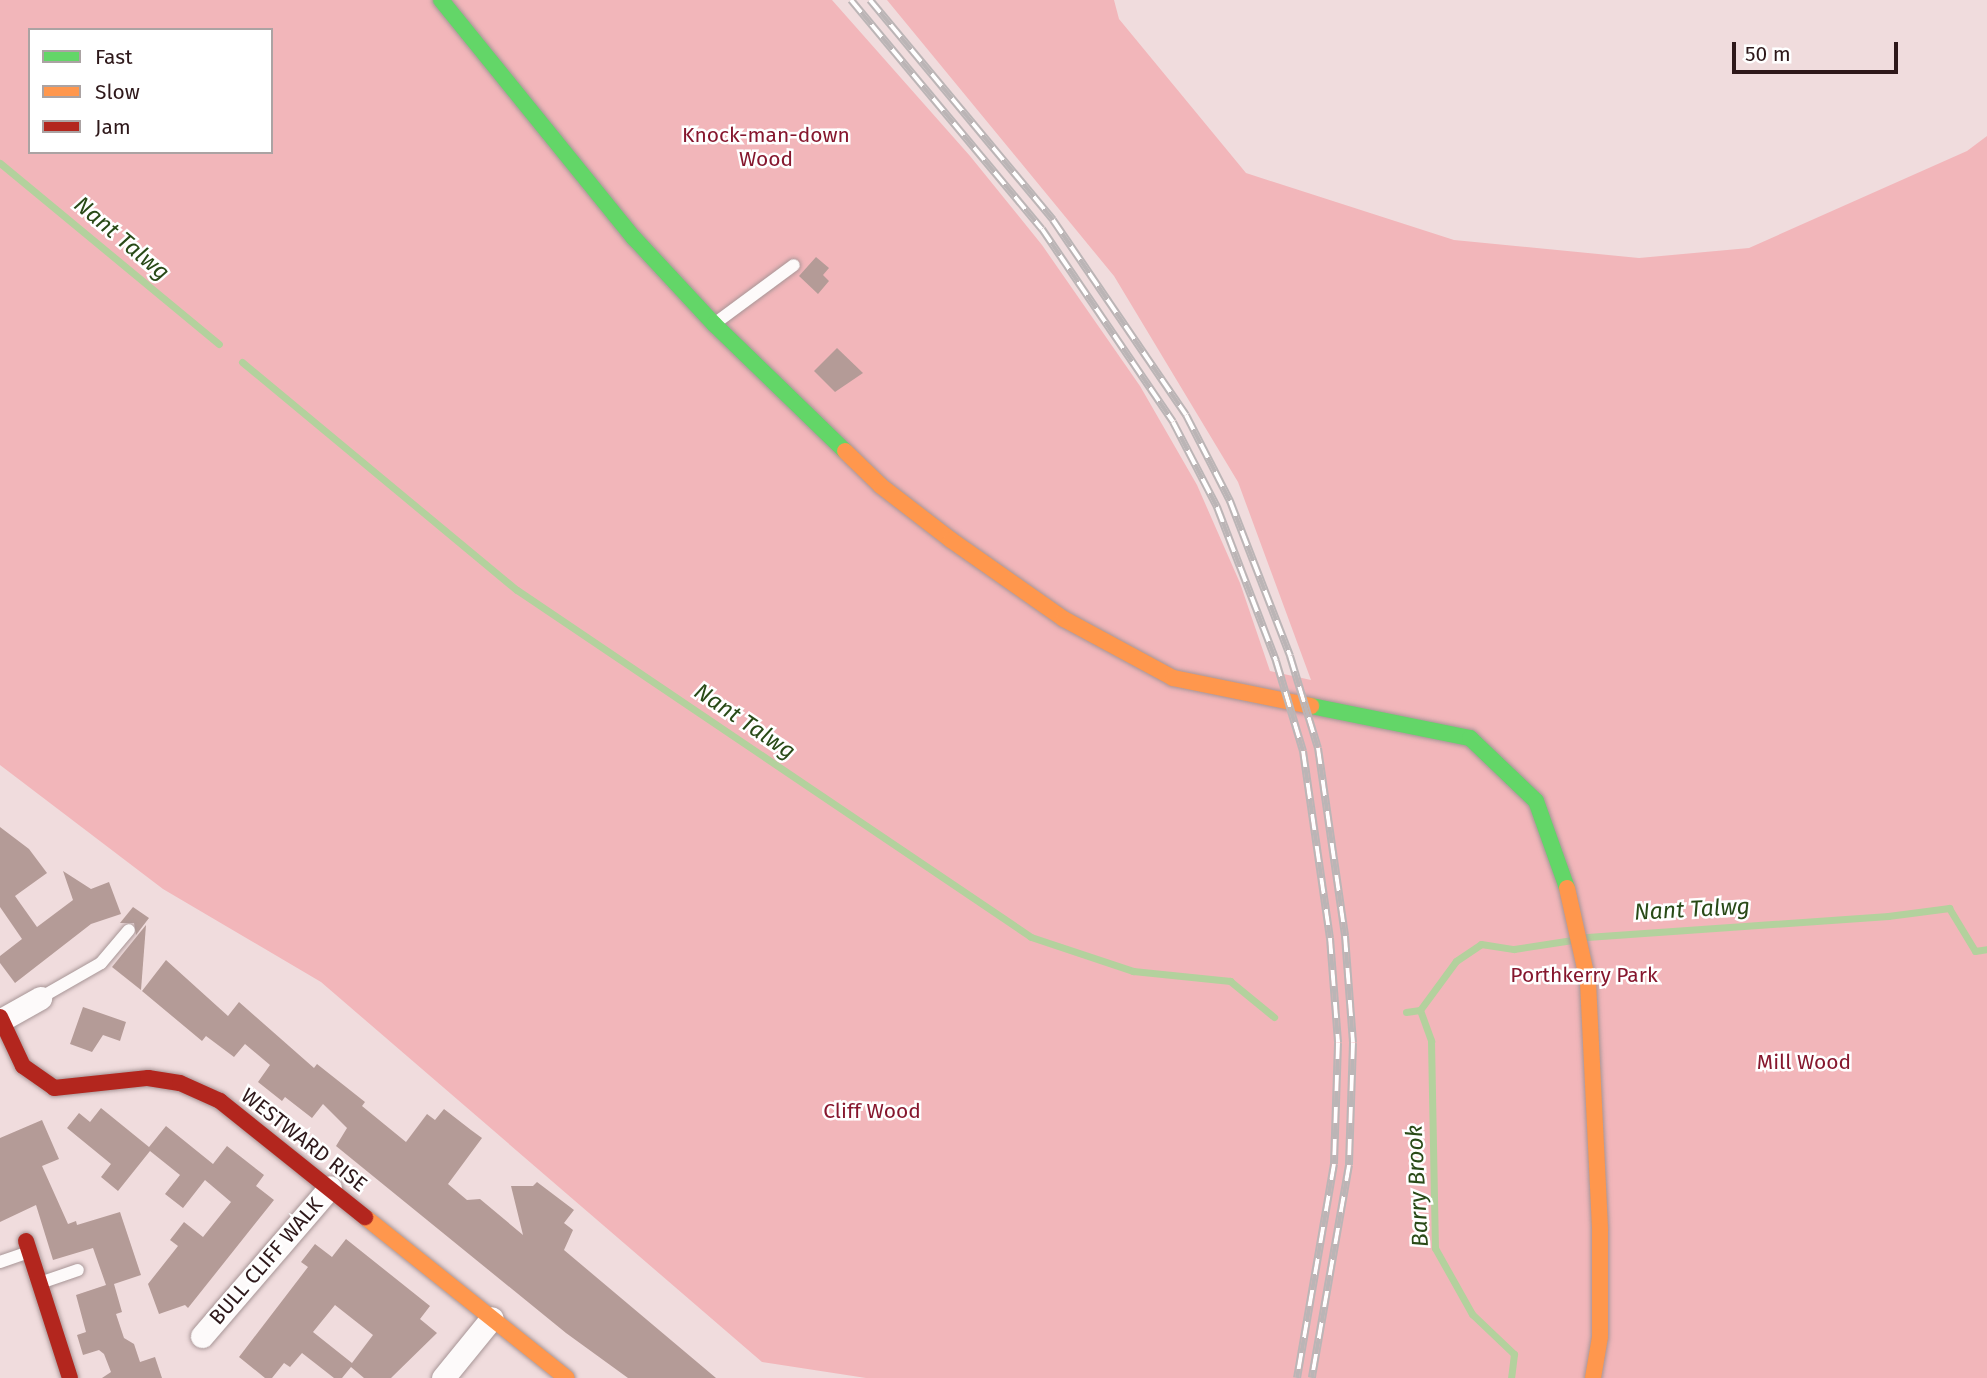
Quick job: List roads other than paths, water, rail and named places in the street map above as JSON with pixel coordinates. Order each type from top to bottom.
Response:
[{"type":"street","points":[[441,0],[634,238],[714,324],[881,486],[1065,619],[1173,678],[1470,738],[1536,801],[1578,923],[1583,953],[1600,1231],[1600,1337],[1593,1378]]},
{"type":"street","points":[[1,1018],[40,998]]},
{"type":"street","name":"WESTWARD RISE","points":[[1,1018],[23,1066],[54,1088],[148,1078],[180,1083],[220,1101],[567,1378]]},
{"type":"street","name":"BULL CLIFF WALK","points":[[202,1336],[330,1187]]},
{"type":"street","points":[[27,1246],[70,1378]]},
{"type":"street","points":[[443,1378],[492,1318]]},
{"type":"lane","points":[[714,324],[794,265]]},
{"type":"lane","points":[[40,998],[101,963],[129,930]]},
{"type":"lane","points":[[0,1058],[15,1050]]},
{"type":"lane","points":[[0,1262],[27,1246]]},
{"type":"lane","points":[[40,1283],[78,1270]]},
{"type":"waterway","name":"Nant Talwg","points":[[0,163],[219,344]]},
{"type":"waterway","name":"Nant Talwg","points":[[242,362],[517,590],[1031,937],[1133,971],[1230,981],[1274,1017]]},
{"type":"waterway","name":"Nant Talwg","points":[[1587,937],[1888,916],[1949,908],[1975,951],[1987,949]]},
{"type":"waterway","name":"Nant Talwg","points":[[1406,1012],[1420,1010],[1456,961],[1481,944],[1514,949],[1572,940]]},
{"type":"waterway","name":"Barry Brook","points":[[1420,1010],[1431,1041],[1435,1248],[1472,1314],[1514,1354],[1511,1378]]},
{"type":"railway","points":[[851,0],[1042,229],[1173,422],[1217,507],[1276,661],[1303,751],[1330,938],[1338,1043],[1334,1164],[1297,1378]]},
{"type":"railway","points":[[870,0],[1053,220],[1186,415],[1230,501],[1290,656],[1318,748],[1345,936],[1353,1043],[1349,1165],[1312,1378]]},
{"type":"park label","name":"Knock-man-down Wood","points":[[766,147]]},
{"type":"park label","name":"Porthkerry Park","points":[[1584,975]]},
{"type":"park label","name":"Mill Wood","points":[[1804,1062]]},
{"type":"park label","name":"Cliff Wood","points":[[872,1111]]}]
